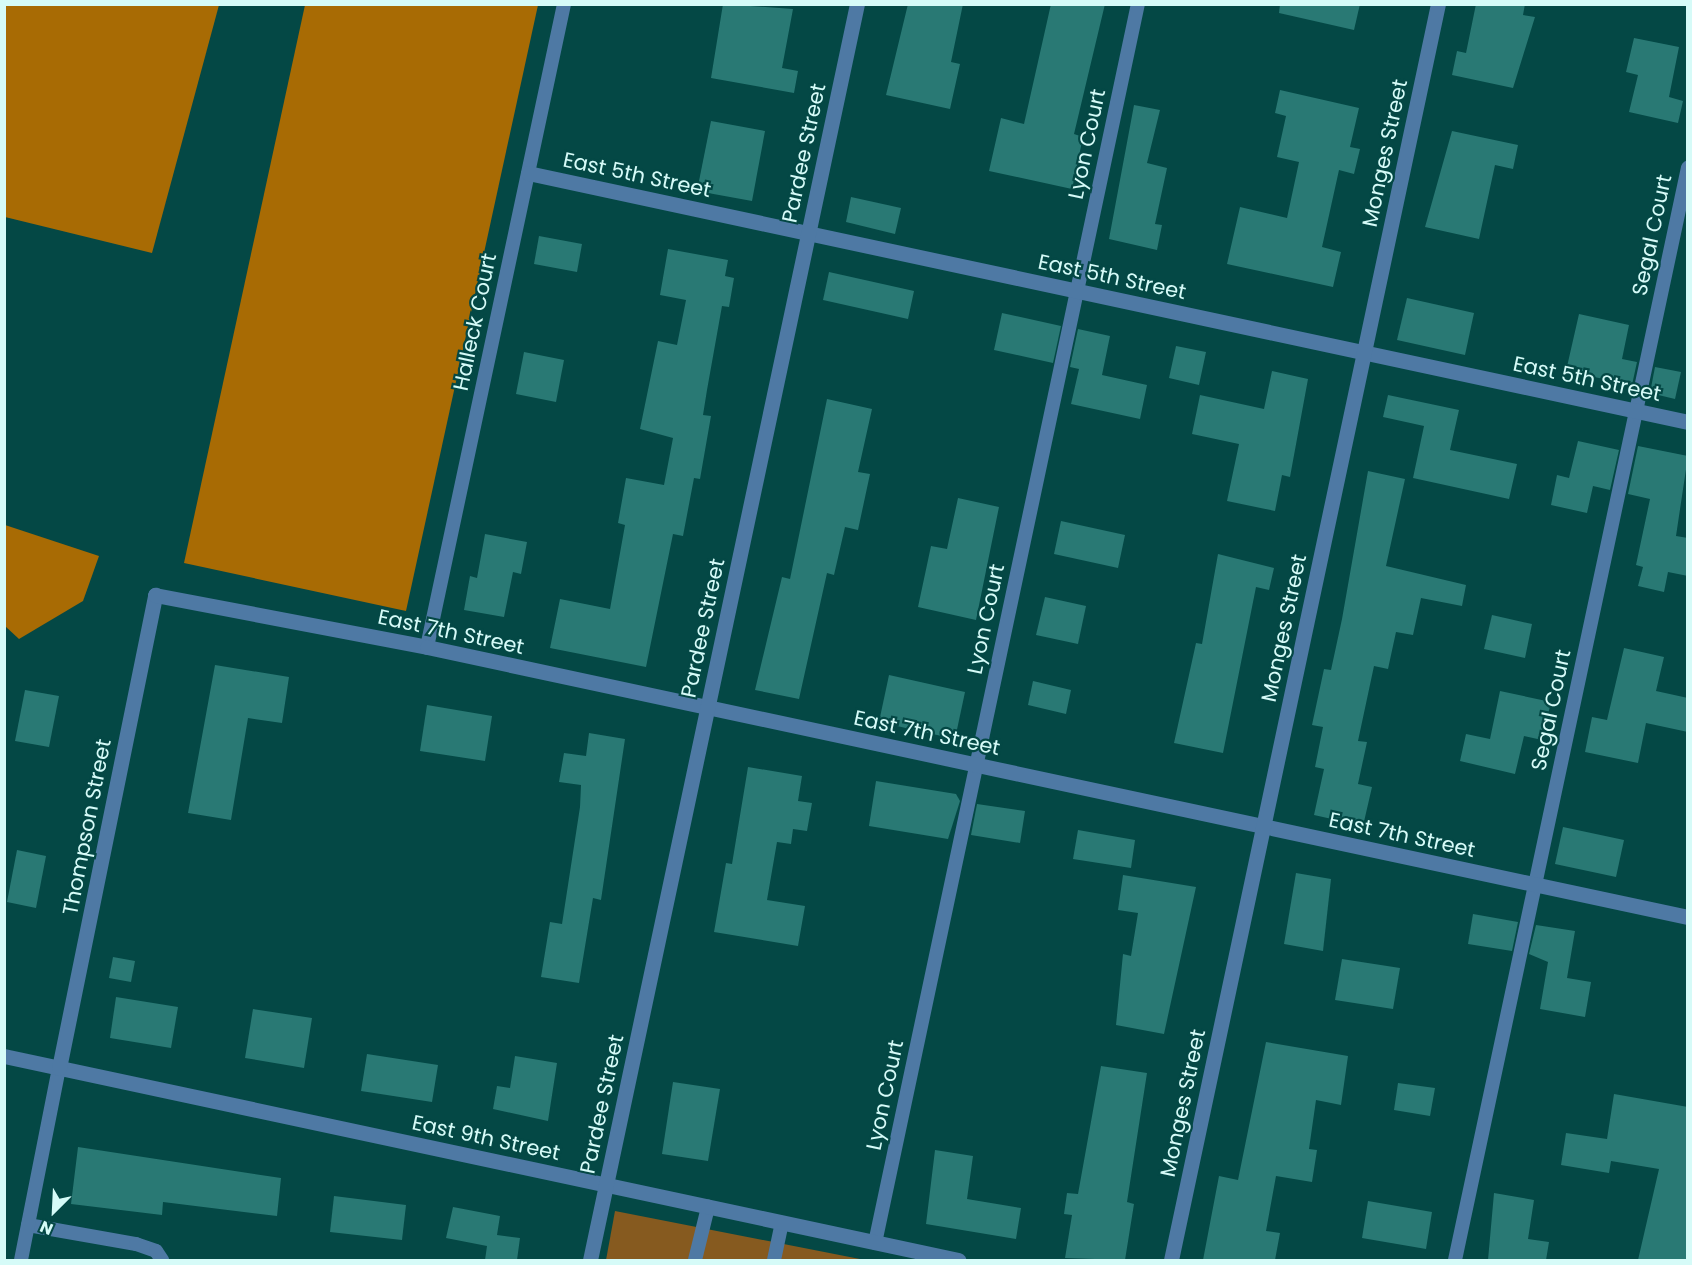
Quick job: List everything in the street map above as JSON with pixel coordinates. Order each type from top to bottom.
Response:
[{"type":"street","name":"Pardee Street","points":[[590,1260],[857,4]]},
{"type":"street","name":"Monges Street","points":[[1171,1260],[1438,4]]},
{"type":"street","name":"East 5th Street","points":[[528,173],[1688,422]]},
{"type":"street","name":"East 7th Street","points":[[155,596],[427,647],[1688,917]]},
{"type":"street","name":"Thompson Street","points":[[59,1068],[155,596]]},
{"type":"street","name":"East 9th Street","points":[[4,1056],[958,1260]]},
{"type":"lane","name":"Halleck Court","points":[[427,647],[564,4]]},
{"type":"lane","name":"Lyon Court","points":[[875,1243],[1138,4]]},
{"type":"lane","name":"Segal Court","points":[[1455,1260],[1688,168]]},
{"type":"lane","points":[[21,1260],[59,1068]]},
{"type":"lane","points":[[695,1260],[708,1207]]},
{"type":"lane","points":[[774,1260],[782,1223]]},
{"type":"lane","points":[[28,1225],[136,1244],[156,1251],[162,1260]]},
{"type":"shaded area","points":[[5,4],[219,5],[152,253],[5,217]]},
{"type":"shaded area","points":[[305,5],[538,5],[406,611],[184,563]]},
{"type":"shaded area","points":[[5,525],[99,556],[83,601],[19,639],[5,626]]},
{"type":"shaded area","points":[[615,1211],[865,1260],[606,1260]]},
{"type":"building","points":[[723,4],[793,9],[782,68],[798,71],[794,93],[711,78]]},
{"type":"building","points":[[908,4],[963,4],[951,62],[960,64],[950,109],[886,95]]},
{"type":"building","points":[[1051,4],[1105,4],[1074,134],[1083,137],[1072,189],[989,171],[1001,118],[1024,124]]},
{"type":"building","points":[[1280,4],[1360,4],[1354,30],[1279,13]]},
{"type":"building","points":[[1476,4],[1525,4],[1523,15],[1535,17],[1513,88],[1452,75],[1457,51],[1466,53]]},
{"type":"building","points":[[1634,38],[1679,47],[1669,97],[1683,101],[1678,123],[1629,112],[1638,75],[1626,72]]},
{"type":"building","points":[[1280,90],[1359,108],[1350,147],[1360,149],[1354,174],[1339,170],[1322,247],[1341,252],[1333,287],[1227,264],[1240,207],[1287,218],[1299,162],[1277,157],[1286,116],[1275,113]]},
{"type":"building","points":[[1134,105],[1160,110],[1147,163],[1167,168],[1155,224],[1162,225],[1157,250],[1109,239]]},
{"type":"building","points":[[711,121],[765,131],[752,201],[697,191]]},
{"type":"building","points":[[1452,131],[1518,145],[1513,169],[1495,165],[1479,239],[1425,227]]},
{"type":"building","points":[[851,197],[901,208],[895,234],[846,222]]},
{"type":"building","points":[[539,236],[582,244],[577,272],[534,264]]},
{"type":"building","points":[[668,249],[728,260],[725,276],[734,278],[729,307],[722,306],[707,390],[703,415],[711,416],[700,479],[694,478],[683,536],[673,534],[646,667],[550,648],[560,599],[610,609],[625,525],[618,523],[626,478],[664,485],[673,438],[640,429],[658,341],[677,345],[686,300],[660,295]]},
{"type":"building","points":[[829,272],[914,291],[908,319],[823,300]]},
{"type":"building","points":[[1407,298],[1474,313],[1465,355],[1397,340]]},
{"type":"building","points":[[1002,313],[1061,326],[1053,363],[994,350]]},
{"type":"building","points":[[1579,314],[1629,325],[1622,359],[1637,362],[1632,385],[1566,371]]},
{"type":"building","points":[[1078,329],[1110,336],[1102,375],[1147,385],[1140,419],[1071,404],[1079,369],[1070,367]]},
{"type":"building","points":[[1176,346],[1206,352],[1199,385],[1169,378]]},
{"type":"building","points":[[524,352],[564,360],[556,402],[516,394]]},
{"type":"building","points":[[1655,367],[1681,372],[1675,399],[1650,393]]},
{"type":"building","points":[[1272,371],[1308,379],[1290,477],[1282,475],[1275,511],[1227,501],[1239,444],[1192,434],[1200,395],[1264,409]]},
{"type":"building","points":[[1388,395],[1459,410],[1450,450],[1517,464],[1509,499],[1413,478],[1424,426],[1383,417]]},
{"type":"building","points":[[827,399],[872,409],[858,472],[870,474],[858,530],[845,527],[834,575],[827,573],[799,699],[755,690],[782,577],[790,579]]},
{"type":"building","points":[[1578,441],[1619,450],[1610,490],[1593,486],[1587,513],[1551,505],[1557,475],[1569,478]]},
{"type":"building","points":[[1638,446],[1688,456],[1676,536],[1688,538],[1688,576],[1668,572],[1664,592],[1638,586],[1643,567],[1636,565],[1650,499],[1628,494]]},
{"type":"building","points":[[1368,471],[1405,479],[1386,566],[1466,585],[1462,606],[1421,598],[1413,635],[1396,632],[1388,669],[1374,666],[1358,741],[1367,742],[1358,784],[1372,787],[1363,826],[1314,815],[1324,769],[1315,767],[1323,727],[1312,725],[1324,669],[1331,670]]},
{"type":"building","points":[[958,498],[999,507],[976,620],[918,607],[931,546],[947,549]]},
{"type":"building","points":[[1061,521],[1125,535],[1118,568],[1054,554]]},
{"type":"building","points":[[485,534],[527,542],[521,574],[513,572],[504,617],[464,610],[470,576],[477,578]]},
{"type":"building","points":[[1218,554],[1274,568],[1269,590],[1256,587],[1223,753],[1174,743],[1196,643],[1202,644]]},
{"type":"building","points":[[1045,597],[1086,606],[1078,644],[1036,635]]},
{"type":"building","points":[[1492,615],[1532,624],[1525,658],[1484,649]]},
{"type":"building","points":[[1624,648],[1664,657],[1656,691],[1688,698],[1688,732],[1646,723],[1638,763],[1585,752],[1592,717],[1607,720]]},
{"type":"building","points":[[215,665],[289,677],[282,723],[248,718],[231,820],[188,813]]},
{"type":"building","points":[[889,675],[965,692],[955,739],[879,722]]},
{"type":"building","points":[[1033,681],[1071,690],[1066,714],[1028,705]]},
{"type":"building","points":[[25,690],[59,696],[49,747],[15,741]]},
{"type":"building","points":[[1500,691],[1551,702],[1542,740],[1524,736],[1515,774],[1460,761],[1466,734],[1490,739]]},
{"type":"building","points":[[427,705],[492,716],[485,761],[420,751]]},
{"type":"building","points":[[589,733],[625,739],[601,900],[593,898],[579,983],[541,977],[550,922],[562,924],[580,807],[581,785],[559,782],[564,753],[586,756]]},
{"type":"building","points":[[748,767],[802,776],[798,801],[812,803],[807,831],[793,829],[791,844],[777,842],[767,900],[805,906],[798,946],[714,932],[726,863],[732,864]]},
{"type":"building","points":[[876,781],[956,794],[960,801],[948,839],[869,826]]},
{"type":"building","points":[[977,804],[1025,811],[1020,843],[971,835]]},
{"type":"building","points":[[1563,827],[1624,840],[1616,877],[1555,864]]},
{"type":"building","points":[[1078,830],[1135,840],[1131,868],[1073,859]]},
{"type":"building","points":[[17,850],[46,856],[36,908],[7,902]]},
{"type":"building","points":[[1296,873],[1331,879],[1323,951],[1284,944]]},
{"type":"building","points":[[1123,875],[1196,887],[1164,1034],[1116,1025],[1123,954],[1131,956],[1138,913],[1118,910]]},
{"type":"building","points":[[1473,914],[1518,922],[1512,951],[1468,944]]},
{"type":"building","points":[[1536,925],[1575,931],[1567,978],[1591,982],[1585,1017],[1540,1009],[1548,962],[1529,954]]},
{"type":"building","points":[[113,957],[135,961],[131,982],[109,978]]},
{"type":"building","points":[[1342,959],[1400,968],[1393,1009],[1335,1000]]},
{"type":"building","points":[[116,997],[178,1007],[171,1048],[110,1038]]},
{"type":"building","points":[[253,1009],[312,1018],[304,1068],[245,1058]]},
{"type":"building","points":[[1266,1042],[1348,1056],[1341,1105],[1316,1100],[1309,1149],[1317,1150],[1312,1182],[1276,1176],[1266,1231],[1280,1233],[1275,1260],[1203,1260],[1219,1176],[1238,1180]]},
{"type":"building","points":[[367,1054],[438,1065],[432,1102],[361,1091]]},
{"type":"building","points":[[515,1056],[557,1063],[548,1121],[493,1109],[497,1086],[510,1088]]},
{"type":"building","points":[[1101,1066],[1147,1073],[1127,1202],[1134,1204],[1125,1260],[1065,1258],[1072,1215],[1064,1214],[1067,1193],[1078,1194]]},
{"type":"building","points":[[673,1082],[720,1089],[708,1161],[662,1154]]},
{"type":"building","points":[[1398,1083],[1435,1088],[1430,1116],[1394,1110]]},
{"type":"building","points":[[1614,1094],[1688,1107],[1688,1260],[1638,1260],[1659,1169],[1611,1161],[1609,1173],[1561,1165],[1566,1133],[1607,1139]]},
{"type":"building","points":[[78,1147],[281,1178],[277,1216],[163,1202],[162,1215],[71,1204]]},
{"type":"building","points":[[935,1150],[973,1156],[967,1199],[1021,1208],[1016,1239],[926,1224]]},
{"type":"building","points":[[1494,1193],[1534,1200],[1528,1239],[1549,1242],[1546,1260],[1488,1260]]},
{"type":"building","points":[[334,1196],[406,1205],[402,1240],[330,1232]]},
{"type":"building","points":[[1368,1201],[1432,1212],[1426,1249],[1362,1238]]},
{"type":"building","points":[[453,1207],[500,1216],[497,1235],[520,1238],[517,1260],[485,1260],[487,1246],[446,1238]]}]
